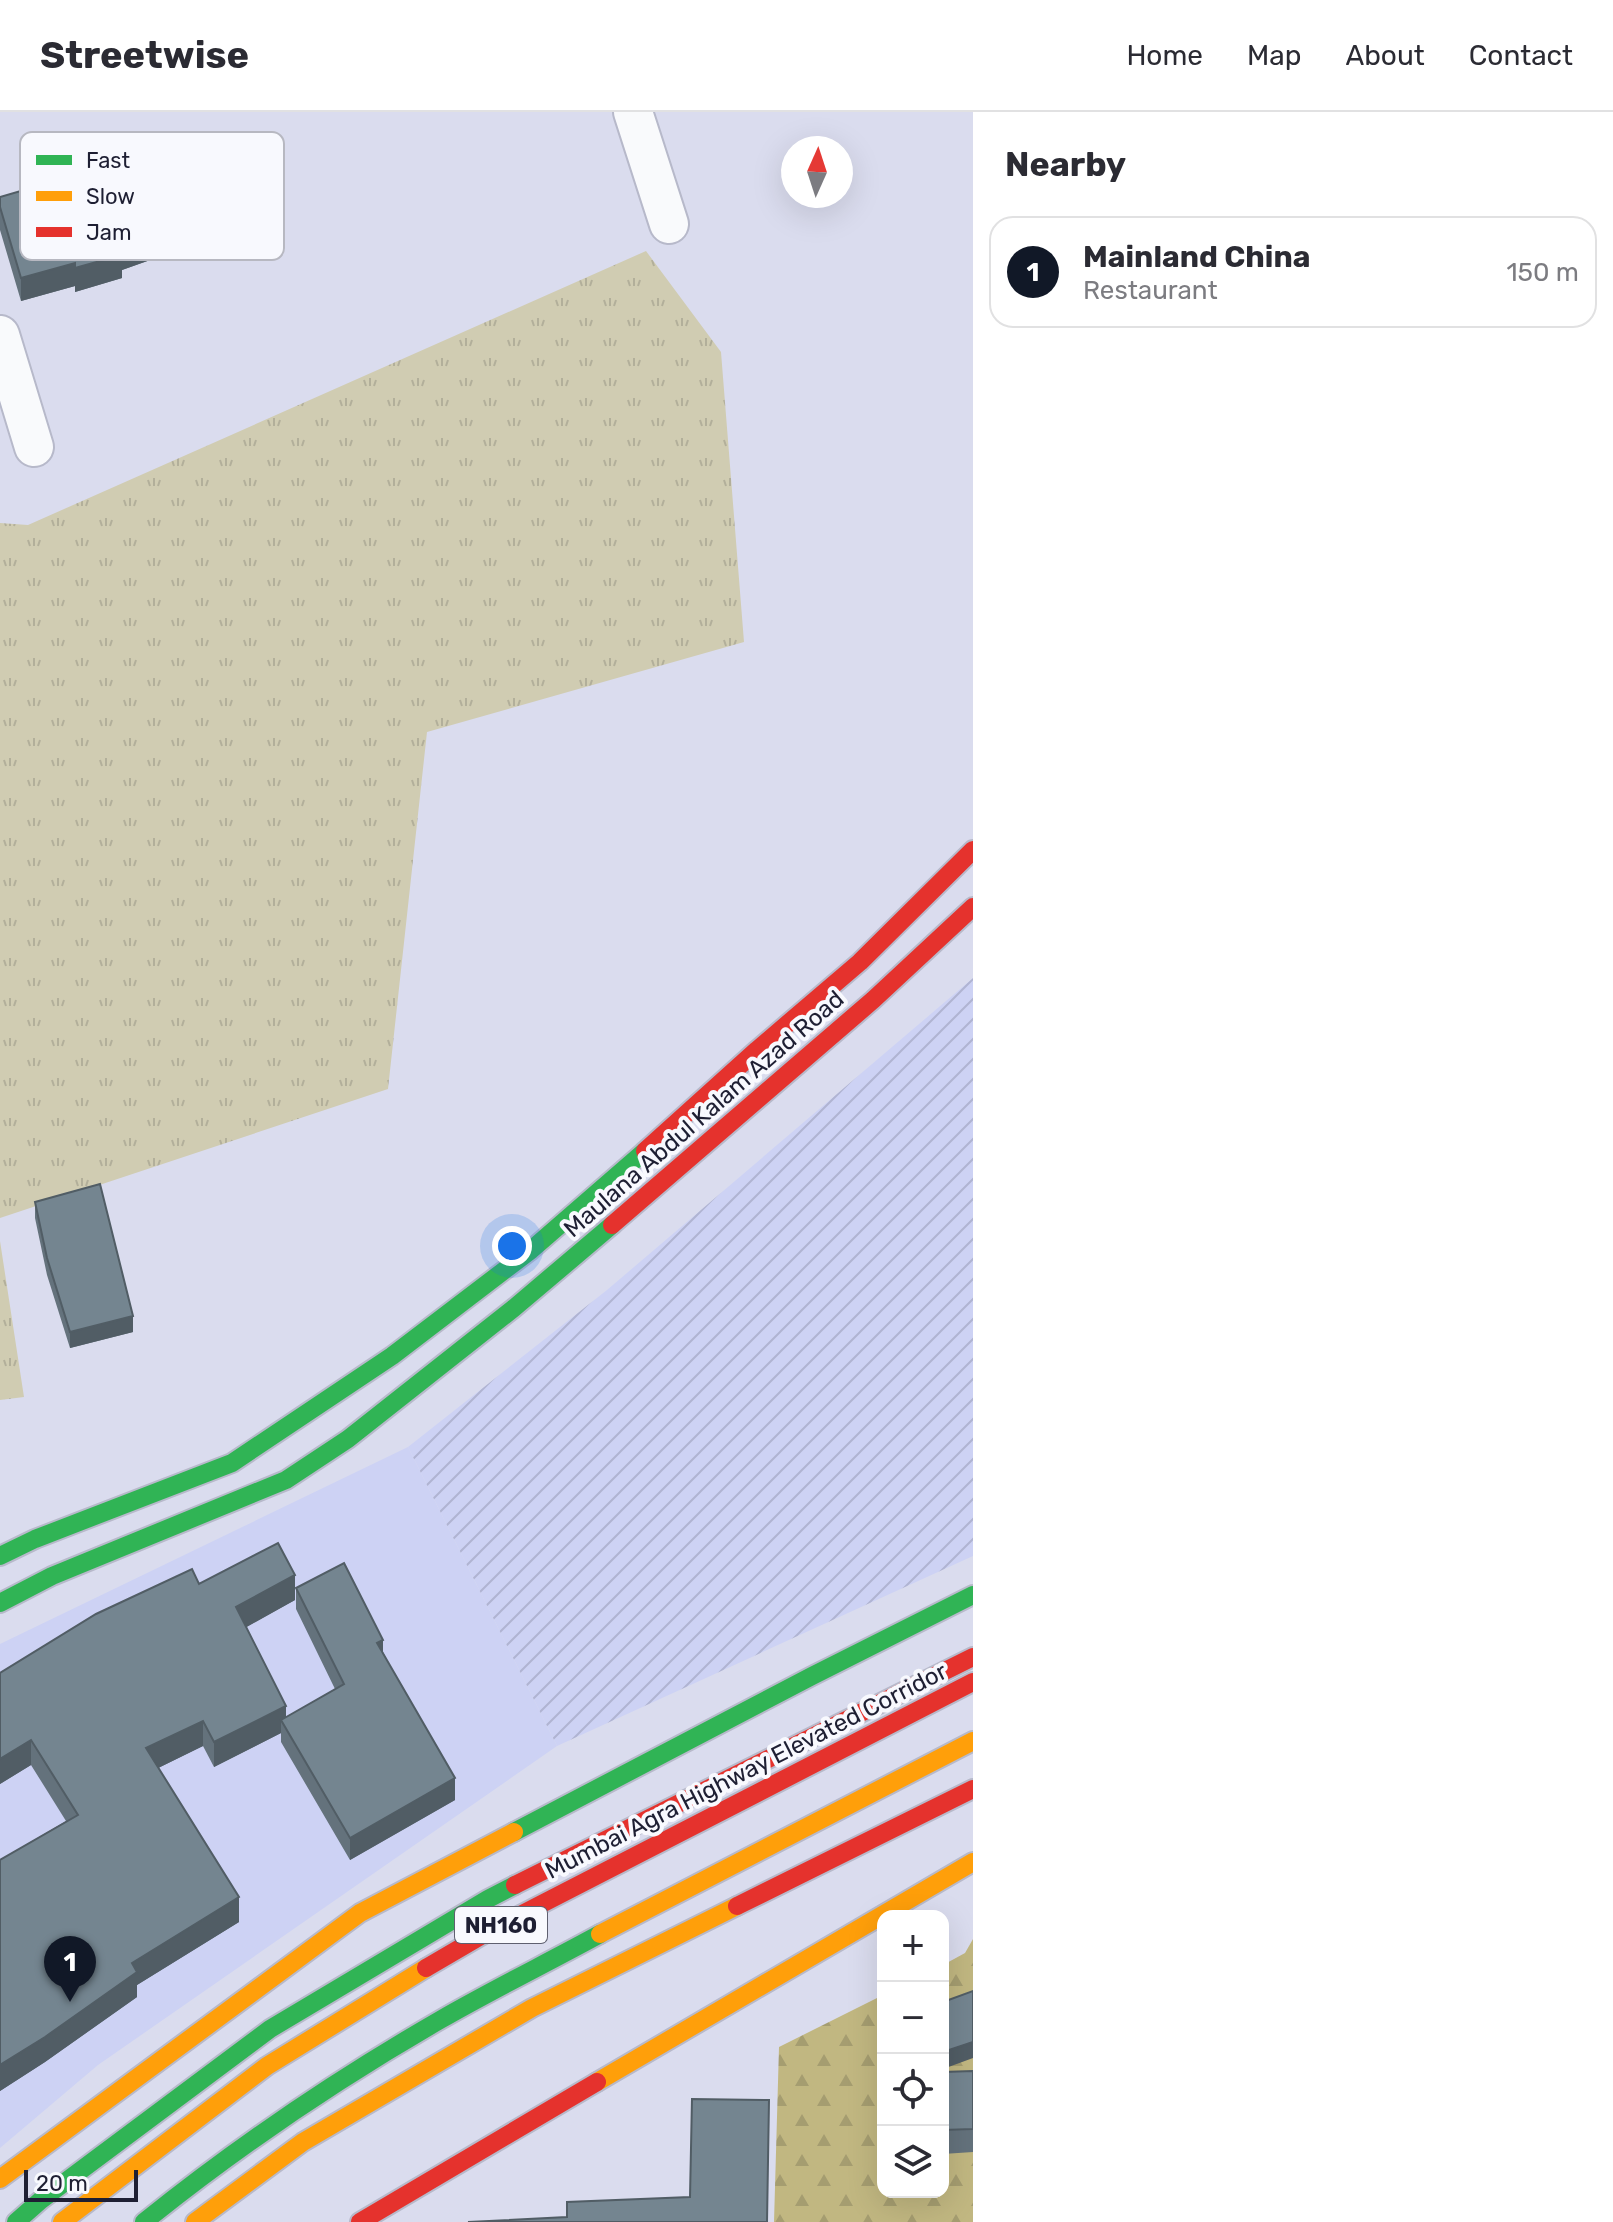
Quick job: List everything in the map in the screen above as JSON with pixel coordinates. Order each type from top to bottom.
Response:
[{"type":"main road","points":[[0,1556],[35,1539],[232,1463],[404,1372],[531,1250],[860,962],[914,937],[973,850]]},
{"type":"main road","name":"Maulana Abdul Kalam Azad Road","points":[[0,1603],[52,1576],[286,1480],[348,1439],[404,1372],[514,1308],[873,1000],[914,937],[973,907]]},
{"type":"main road","points":[[0,2179],[360,1913],[973,1595]]},
{"type":"main road","points":[[16,2222],[270,2029],[488,1899],[973,1657]]},
{"type":"main road","name":"Mumbai Agra Highway Elevated Corridor","points":[[62,2222],[267,2066],[378,1996],[491,1930],[973,1682]]},
{"type":"main road","name":"NH160","points":[[144,2222],[179,2192],[393,2048],[505,1985],[973,1741]]},
{"type":"main road","points":[[195,2222],[303,2142],[532,2008],[973,1789]]},
{"type":"main road","points":[[360,2222],[973,1862]]},
{"type":"street","points":[[633,112],[669,224]]},
{"type":"street","points":[[0,335],[34,447]]},
{"type":"shaded area","points":[[973,978],[973,1556],[557,1746],[408,1447],[607,1290]]},
{"type":"shaded area","points":[[408,1447],[557,1746],[98,2065],[0,2148],[0,1644]]},
{"type":"green space","points":[[646,251],[721,352],[744,642],[427,732],[388,1089],[0,1218],[0,523],[28,525]]},
{"type":"green space","points":[[0,1241],[24,1397],[0,1400]]},
{"type":"green space","points":[[973,1939],[973,2222],[774,2222],[779,2047],[877,1998],[877,2198],[949,2198],[949,1962],[965,1953]]},
{"type":"building","points":[[20,191],[20,260],[104,260],[75,268],[75,263],[21,278],[0,207],[0,197]]},
{"type":"building","points":[[100,1184],[133,1316],[70,1332],[47,1258],[35,1202]]},
{"type":"building","points":[[278,1543],[295,1575],[236,1607],[286,1706],[214,1742],[203,1721],[146,1748],[239,1897],[132,1963],[137,1972],[0,2065],[0,1860],[78,1815],[31,1740],[0,1759],[0,1673],[96,1614],[192,1569],[199,1584]]},
{"type":"building","points":[[344,1563],[383,1640],[377,1643],[455,1778],[350,1838],[281,1720],[344,1684],[296,1588]]},
{"type":"building","points":[[973,1991],[973,2042],[949,2050],[949,2000]]},
{"type":"building","points":[[973,2071],[973,2129],[949,2130],[949,2072]]},
{"type":"building","points":[[692,2099],[769,2100],[767,2222],[468,2222],[567,2217],[567,2202],[690,2197]]},
{"type":"traffic: fast","points":[[0,1556],[35,1539],[232,1463],[392,1356],[531,1250],[645,1151]]},
{"type":"traffic: fast","points":[[0,1603],[52,1576],[286,1480],[348,1439],[514,1308],[612,1225]]},
{"type":"traffic: fast","points":[[514,1832],[973,1595]]},
{"type":"traffic: fast","points":[[16,2222],[270,2029],[515,1885]]},
{"type":"traffic: fast","points":[[144,2222],[251,2141],[363,2066],[460,2009],[600,1934]]},
{"type":"traffic: slow","points":[[600,1934],[973,1741]]},
{"type":"traffic: slow","points":[[0,2179],[360,1913],[514,1832]]},
{"type":"traffic: slow","points":[[597,2082],[973,1862]]},
{"type":"traffic: slow","points":[[195,2222],[303,2142],[532,2008],[737,1906]]},
{"type":"traffic: slow","points":[[62,2222],[267,2066],[426,1968]]},
{"type":"traffic: jam","points":[[645,1151],[860,962],[973,850]]},
{"type":"traffic: jam","points":[[612,1225],[873,1000],[973,907]]},
{"type":"traffic: jam","points":[[515,1885],[973,1657]]},
{"type":"traffic: jam","points":[[426,1968],[491,1930],[973,1682]]},
{"type":"traffic: jam","points":[[737,1906],[973,1789]]},
{"type":"traffic: jam","points":[[360,2222],[597,2082]]},
{"type":"place","name":"Mainland China","points":[[70,2002]]}]
